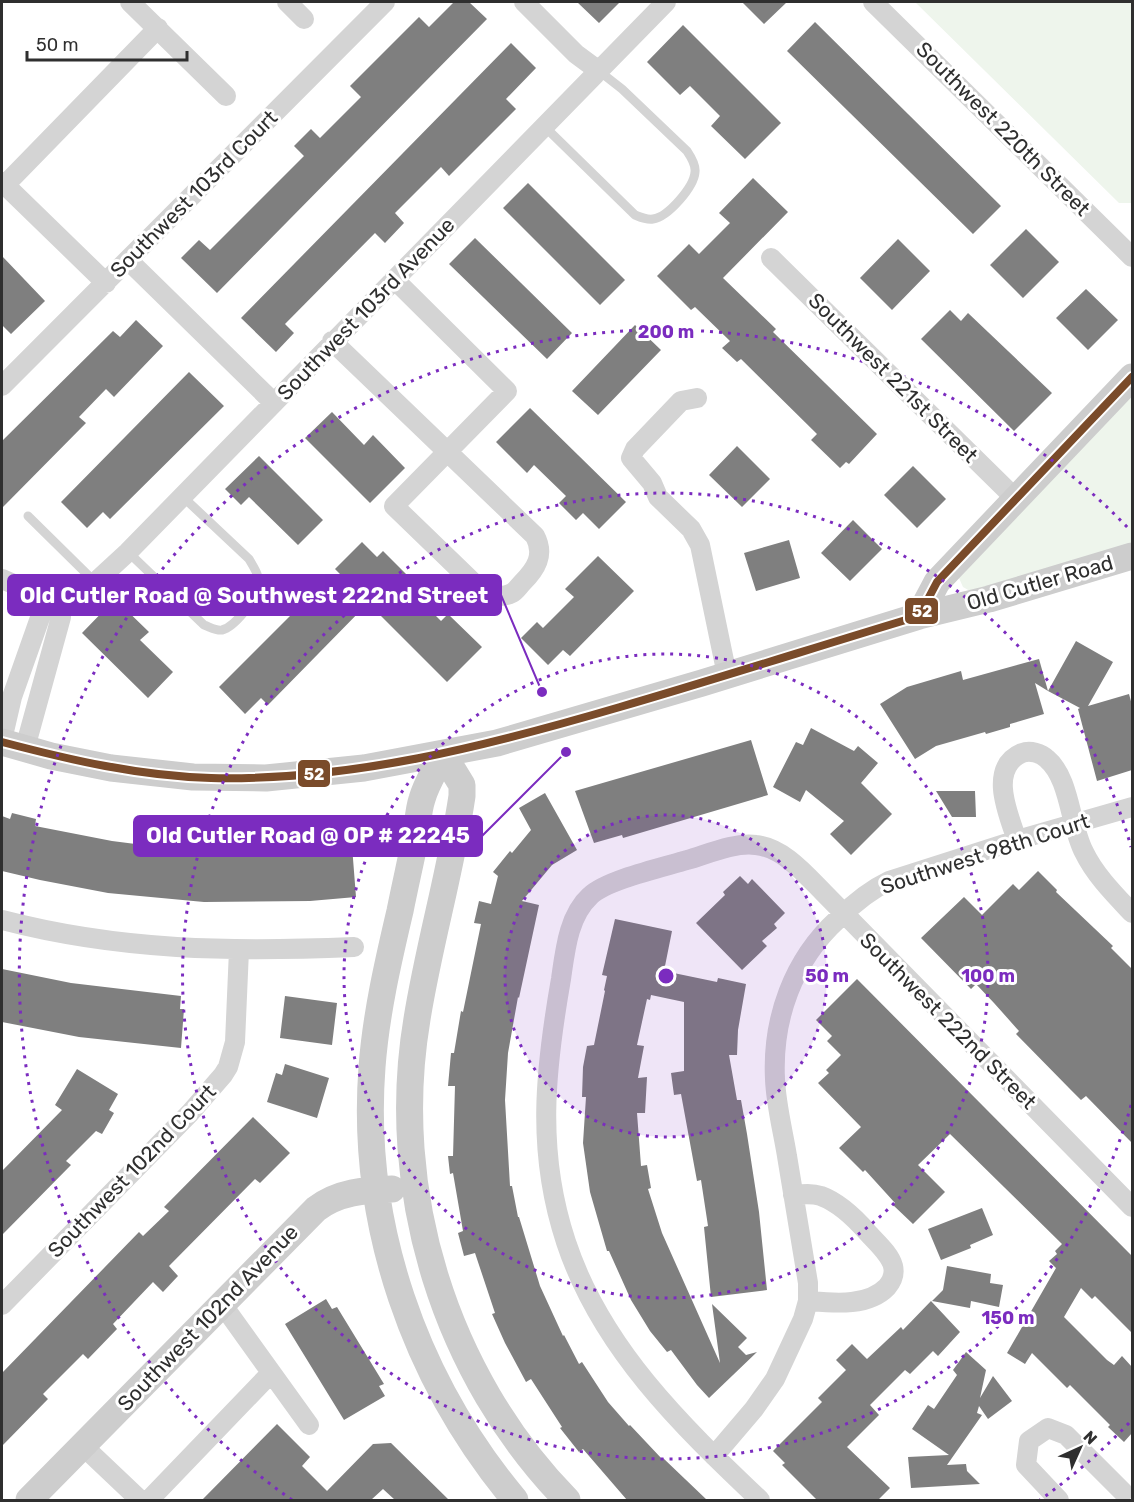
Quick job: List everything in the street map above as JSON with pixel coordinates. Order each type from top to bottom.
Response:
[{"type":"street","points":[[130,2],[226,96]]},
{"type":"street","points":[[287,2],[304,19]]},
{"type":"street","name":"Southwest 103rd Court","points":[[4,380],[106,283],[385,2]]},
{"type":"street","points":[[524,2],[576,54],[599,71]]},
{"type":"street","name":"Southwest 103rd Avenue","points":[[58,604],[78,598],[128,552],[666,2]]},
{"type":"street","name":"Southwest 220th Street","points":[[873,2],[1132,257]]},
{"type":"street","points":[[106,283],[3,183],[158,28]]},
{"type":"street","name":"Southwest 221st Street","points":[[771,258],[1016,499]]},
{"type":"street","points":[[128,260],[274,403]]},
{"type":"street","points":[[332,341],[447,452],[535,536],[539,544],[537,564],[532,574],[513,593],[501,596],[484,593],[394,506],[447,452],[507,390],[394,279]]},
{"type":"street","points":[[919,616],[937,582],[1132,377]]},
{"type":"street","points":[[697,398],[681,401],[634,449],[631,458],[652,483],[658,497],[691,529],[700,545],[727,675]]},
{"type":"street","name":"Old Cutler Road","points":[[9,743],[111,768],[220,778],[266,778],[364,768],[497,743],[919,616],[989,599],[1132,556]]},
{"type":"street","points":[[2,579],[58,604],[61,617],[9,743]]},
{"type":"street","points":[[1017,840],[1002,784],[1004,772],[1009,764],[1025,752],[1044,756],[1056,769],[1061,778],[1083,851],[1092,866],[1132,913]]},
{"type":"street","points":[[443,754],[462,785],[462,796],[418,1010],[412,1059],[410,1134],[414,1188],[428,1254],[439,1290],[469,1363],[509,1430],[533,1462],[567,1500]]},
{"type":"street","points":[[443,754],[422,798],[377,1025],[371,1084],[376,1190],[388,1252],[400,1297],[430,1370],[468,1438],[515,1500]]},
{"type":"street","name":"Southwest 98th Court","points":[[808,1301],[808,1282],[775,1080],[777,1034],[782,1009],[804,958],[821,934],[843,914],[889,881],[1017,840],[1132,807]]},
{"type":"street","name":"Southwest 222nd Street","points":[[714,1456],[653,1392],[598,1315],[576,1270],[558,1217],[552,1188],[546,1130],[545,1100],[550,1044],[564,960],[572,928],[583,903],[596,890],[615,882],[744,845],[757,845],[775,851],[795,865],[1132,1207]]},
{"type":"street","points":[[2,920],[48,932],[155,946],[239,950],[354,947]]},
{"type":"street","name":"Southwest 102nd Court","points":[[2,1305],[190,1113],[223,1075],[228,1067],[235,1042],[239,950]]},
{"type":"street","name":"Southwest 102nd Avenue","points":[[29,1500],[309,1215],[324,1203],[350,1194],[414,1188]]},
{"type":"street","points":[[760,1500],[714,1456],[754,1409],[775,1379],[803,1318],[808,1301],[832,1303],[872,1299],[881,1293],[892,1280],[893,1265],[872,1237],[845,1210],[821,1196],[794,1195]]},
{"type":"street","points":[[222,1304],[309,1425]]},
{"type":"street","points":[[149,1500],[271,1373]]},
{"type":"street","points":[[1059,1500],[1026,1465],[1029,1441],[1048,1428],[1072,1440],[1123,1491]]},
{"type":"street","points":[[83,1446],[123,1494],[140,1500]]},
{"type":"lane","points":[[545,127],[635,215],[645,219],[654,219],[666,212],[683,195],[692,184],[696,171],[687,151],[622,89],[599,71]]},
{"type":"lane","points":[[128,552],[204,625],[222,630],[232,625],[255,598],[259,585],[257,572],[249,559],[182,496]]},
{"type":"lane","points":[[28,516],[95,582]]},
{"type":"shaded area","points":[[915,2],[1132,2],[1132,203],[1119,203]]},
{"type":"shaded area","points":[[1132,394],[1132,546],[970,591],[963,587],[959,578]]},
{"type":"building","points":[[454,2],[469,2],[487,19],[217,293],[181,258],[199,240],[210,250],[304,156],[294,146],[311,129],[320,138],[361,97],[350,86],[419,17],[429,27]]},
{"type":"building","points":[[577,2],[620,2],[599,23]]},
{"type":"building","points":[[742,2],[787,2],[764,24]]},
{"type":"building","points":[[815,22],[1001,206],[973,234],[787,51]]},
{"type":"building","points":[[683,25],[781,123],[745,159],[711,126],[720,116],[690,86],[680,95],[647,62]]},
{"type":"building","points":[[511,43],[536,68],[506,99],[516,109],[449,176],[441,167],[395,213],[404,223],[385,243],[375,233],[285,324],[294,333],[276,352],[241,318]]},
{"type":"building","points":[[753,178],[788,212],[723,278],[776,329],[773,332],[877,434],[849,464],[846,462],[840,468],[811,440],[817,434],[741,359],[737,362],[722,348],[730,341],[695,307],[691,310],[657,276],[689,244],[699,254],[730,223],[719,213]]},
{"type":"building","points":[[528,183],[625,280],[600,305],[503,208]]},
{"type":"building","points":[[1026,229],[1059,262],[1023,298],[990,265]]},
{"type":"building","points":[[475,238],[572,333],[547,359],[449,264]]},
{"type":"building","points":[[898,239],[930,271],[892,310],[860,278]]},
{"type":"building","points":[[2,256],[45,301],[11,334],[2,325]]},
{"type":"building","points":[[1086,289],[1118,320],[1088,350],[1056,318]]},
{"type":"building","points":[[950,310],[961,321],[968,313],[1052,393],[1014,431],[921,339]]},
{"type":"building","points":[[136,320],[163,346],[114,397],[106,389],[79,417],[86,423],[2,508],[2,441],[113,331],[120,337]]},
{"type":"building","points":[[635,325],[661,350],[598,415],[572,391]]},
{"type":"building","points":[[189,372],[224,406],[110,519],[103,512],[87,528],[61,502]]},
{"type":"building","points":[[530,408],[626,502],[599,529],[583,513],[576,520],[559,503],[566,496],[534,465],[527,473],[496,442]]},
{"type":"building","points":[[332,412],[364,445],[373,435],[405,468],[370,503],[305,438]]},
{"type":"building","points":[[737,446],[770,479],[742,507],[709,475]]},
{"type":"building","points":[[259,456],[323,520],[298,545],[249,497],[241,505],[225,489]]},
{"type":"building","points":[[913,466],[946,499],[917,528],[884,495]]},
{"type":"building","points":[[853,520],[882,549],[850,581],[821,553]]},
{"type":"building","points":[[789,540],[800,578],[756,591],[744,553]]},
{"type":"building","points":[[362,542],[377,557],[383,551],[416,584],[410,590],[441,621],[448,614],[482,647],[447,682],[368,603],[268,705],[261,698],[245,714],[219,687],[299,607],[305,613],[342,576],[335,569]]},
{"type":"building","points":[[598,556],[634,591],[570,656],[563,650],[548,665],[521,638],[537,622],[543,628],[574,597],[565,589]]},
{"type":"building","points":[[115,599],[149,632],[140,640],[173,672],[148,698],[82,633]]},
{"type":"building","points":[[1076,641],[1113,662],[1088,706],[1129,694],[1132,705],[1132,770],[1097,781],[1078,709],[1080,708],[1048,691]]},
{"type":"building","points":[[1039,659],[1048,691],[1035,683],[1044,714],[1010,724],[1010,727],[936,746],[915,759],[880,704],[907,687],[961,671],[963,680]]},
{"type":"building","points":[[811,728],[854,751],[858,746],[878,763],[861,783],[892,814],[851,855],[830,834],[844,821],[806,790],[800,802],[773,787],[796,742],[803,745]]},
{"type":"building","points":[[751,740],[768,795],[623,838],[622,835],[594,843],[575,791]]},
{"type":"building","points":[[936,791],[975,791],[976,817],[952,817]]},
{"type":"building","points":[[545,793],[577,850],[552,865],[522,901],[539,905],[508,1053],[505,1100],[510,1186],[512,1186],[518,1217],[540,1286],[579,1364],[582,1362],[608,1402],[629,1426],[707,1500],[627,1500],[583,1449],[579,1452],[560,1428],[562,1427],[531,1379],[526,1382],[492,1314],[495,1313],[475,1253],[464,1256],[458,1233],[463,1231],[448,1156],[453,1156],[455,1086],[448,1086],[451,1053],[454,1053],[481,924],[474,923],[479,901],[491,904],[498,876],[493,872],[531,830],[519,808]]},
{"type":"building","points":[[12,813],[36,819],[35,826],[112,841],[226,852],[273,851],[272,830],[301,829],[301,850],[352,846],[356,897],[310,901],[204,902],[108,893],[2,871],[2,816],[10,819]]},
{"type":"building","points":[[1038,871],[1057,890],[1056,892],[1113,946],[1111,948],[1132,969],[1132,1143],[1086,1096],[1081,1100],[1016,1034],[1019,1031],[976,984],[971,989],[921,938],[964,897],[982,915],[1013,884],[1019,890]]},
{"type":"building","points":[[740,876],[748,884],[752,879],[785,913],[774,924],[777,928],[762,941],[767,946],[742,970],[696,923],[725,895],[723,892]]},
{"type":"building","points":[[615,919],[672,931],[664,971],[717,982],[718,978],[746,984],[738,1030],[737,1055],[729,1055],[737,1100],[741,1100],[747,1134],[759,1212],[767,1290],[711,1297],[704,1227],[708,1226],[701,1180],[697,1181],[681,1094],[674,1095],[671,1073],[684,1071],[684,1002],[651,995],[650,1000],[647,999],[637,1045],[644,1046],[638,1078],[647,1077],[645,1113],[637,1113],[641,1166],[647,1165],[651,1188],[648,1189],[662,1233],[720,1363],[712,1304],[747,1338],[738,1347],[746,1355],[757,1352],[709,1398],[671,1350],[667,1352],[650,1331],[631,1300],[607,1251],[590,1192],[583,1143],[586,1097],[582,1097],[583,1067],[587,1046],[594,1045],[607,976],[602,975]]},
{"type":"building","points":[[2,969],[71,983],[181,996],[180,1009],[184,1009],[181,1048],[79,1037],[2,1022]]},
{"type":"building","points":[[857,979],[1132,1256],[1132,1333],[1095,1296],[1092,1299],[1081,1288],[1064,1317],[1107,1360],[1114,1365],[1122,1356],[1132,1367],[1132,1433],[1124,1442],[1070,1385],[1067,1388],[1032,1353],[1025,1364],[1007,1353],[1056,1268],[1049,1261],[1057,1254],[1055,1251],[1062,1244],[950,1134],[918,1165],[945,1192],[913,1224],[893,1205],[895,1203],[865,1170],[863,1172],[839,1148],[861,1127],[818,1083],[829,1073],[826,1070],[841,1055],[827,1041],[832,1036],[816,1020]]},
{"type":"building","points":[[285,996],[337,1003],[332,1045],[280,1038]]},
{"type":"building","points":[[285,1064],[329,1078],[317,1118],[267,1102],[276,1073],[282,1075]]},
{"type":"building","points":[[77,1069],[118,1094],[109,1110],[114,1113],[102,1134],[96,1131],[66,1161],[71,1165],[2,1235],[2,1171],[62,1110],[55,1105]]},
{"type":"building","points":[[253,1117],[290,1153],[260,1183],[255,1179],[169,1266],[178,1276],[163,1292],[153,1282],[113,1324],[117,1329],[88,1359],[83,1354],[43,1394],[48,1399],[2,1446],[2,1373],[139,1232],[143,1236],[169,1211],[164,1207]]},
{"type":"building","points":[[982,1208],[993,1235],[970,1245],[971,1248],[941,1260],[928,1229]]},
{"type":"building","points":[[947,1266],[991,1274],[990,1283],[1003,1285],[999,1307],[971,1301],[970,1308],[932,1301],[943,1290]]},
{"type":"building","points":[[326,1299],[332,1309],[337,1307],[384,1384],[379,1386],[385,1396],[344,1420],[285,1324]]},
{"type":"building","points":[[931,1301],[960,1332],[938,1356],[933,1351],[910,1374],[905,1370],[870,1405],[879,1415],[847,1447],[890,1488],[878,1500],[817,1500],[782,1465],[785,1463],[773,1451],[822,1402],[818,1398],[846,1370],[836,1360],[852,1344],[867,1359],[901,1327],[903,1330]]},
{"type":"building","points":[[966,1352],[986,1370],[980,1398],[993,1376],[1012,1401],[988,1419],[979,1406],[977,1413],[982,1415],[947,1465],[966,1464],[967,1471],[980,1484],[911,1488],[908,1457],[949,1455],[912,1429],[928,1405],[934,1409],[957,1375],[953,1370]]},
{"type":"building","points":[[277,1424],[310,1457],[302,1466],[327,1491],[373,1444],[391,1443],[449,1500],[395,1500],[383,1489],[371,1500],[202,1500]]},
{"type":"transit line","name":"52","points":[[2,742],[105,766],[184,777],[263,777],[315,774],[367,767],[520,735],[695,685],[919,616],[937,582],[1132,377]]},
{"type":"place","name":"Old Cutler Road @ Southwest 222nd Street","points":[[542,692]]},
{"type":"place","name":"Old Cutler Road @ OP # 22245","points":[[566,752]]}]
